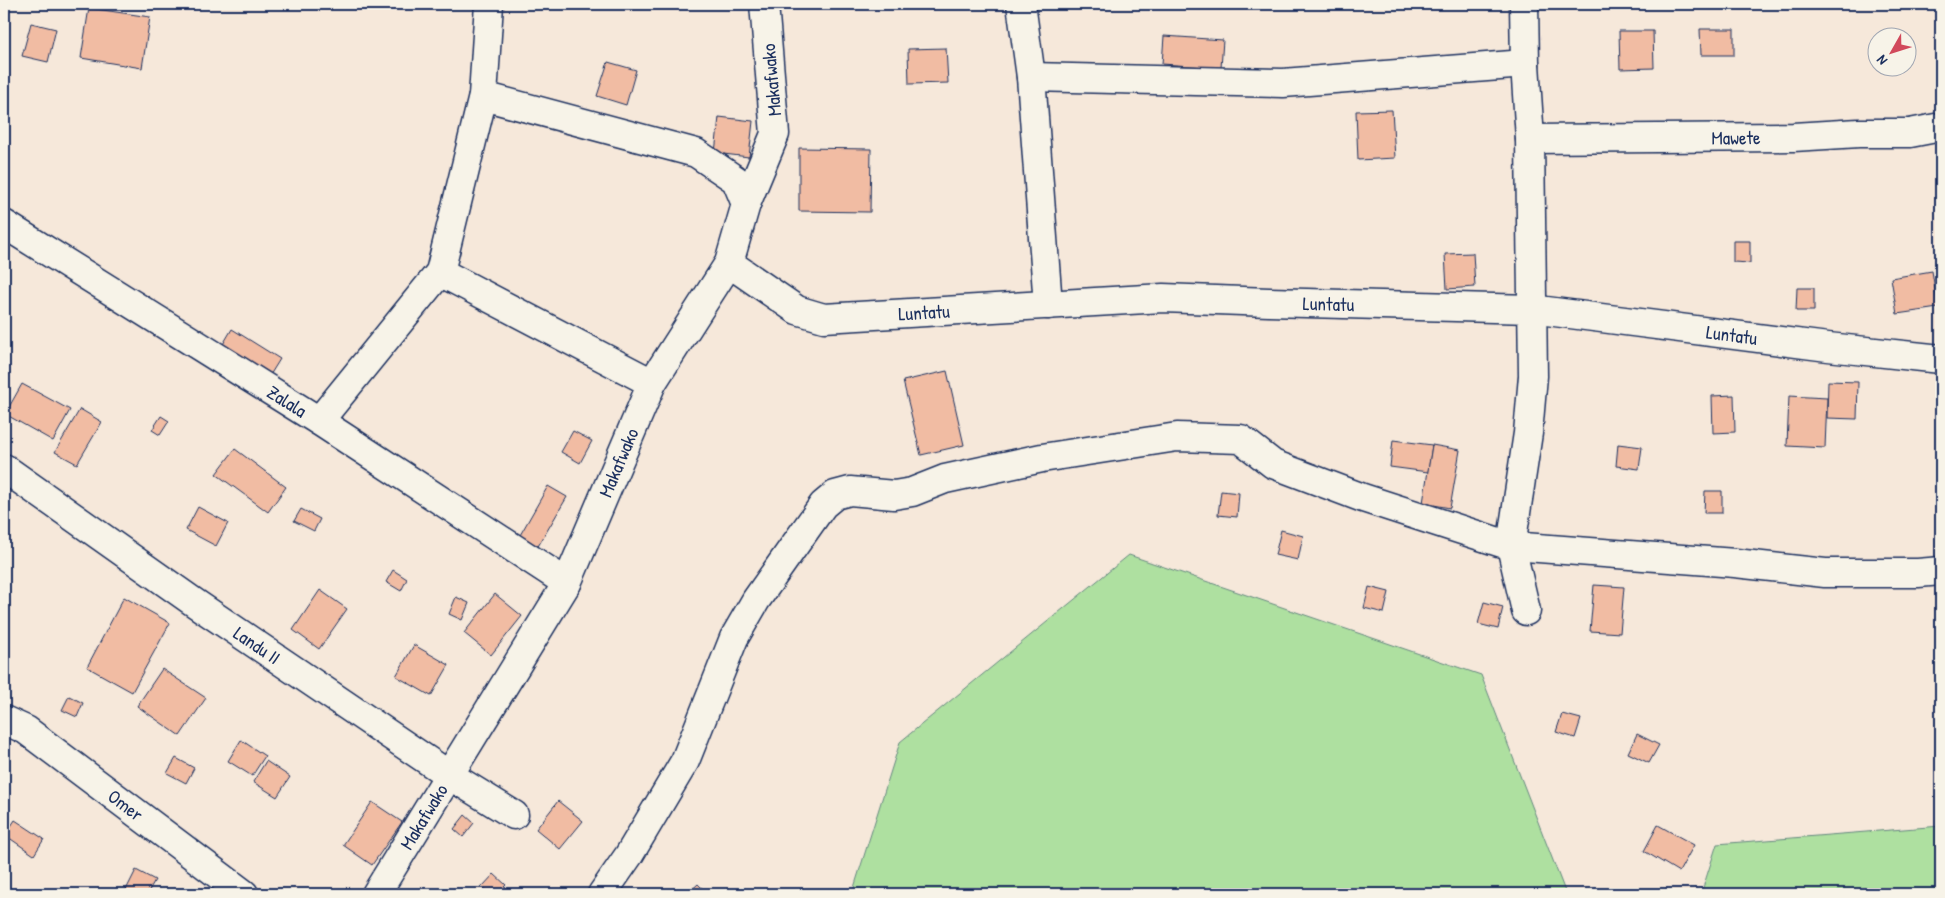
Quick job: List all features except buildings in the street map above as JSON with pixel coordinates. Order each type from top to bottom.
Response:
[{"type":"street","points":[[319,421],[440,272],[483,96],[489,4]]},
{"type":"street","name":"Makafwako","points":[[376,894],[567,583],[652,383],[729,263],[746,204],[775,134],[764,4]]},
{"type":"street","points":[[1021,4],[1031,78],[1048,306]]},
{"type":"street","points":[[1524,4],[1525,64],[1530,138],[1532,376],[1528,424],[1510,546],[1526,611]]},
{"type":"street","points":[[1031,78],[1283,83],[1525,64]]},
{"type":"street","points":[[483,96],[696,153],[736,180],[746,204]]},
{"type":"street","name":"Mawete","points":[[1530,138],[1793,137],[1910,133],[1941,127]]},
{"type":"street","name":"Zalala","points":[[4,224],[319,421],[567,583]]},
{"type":"street","name":"Luntatu","points":[[729,263],[797,310],[824,318],[1163,298],[1530,309],[1828,347],[1941,359]]},
{"type":"street","points":[[440,272],[652,383]]},
{"type":"street","points":[[602,894],[629,855],[685,762],[734,638],[756,600],[823,505],[835,495],[850,491],[894,495],[912,492],[945,479],[1042,458],[1177,437],[1241,439],[1273,464],[1363,498],[1510,546],[1735,562],[1825,573],[1918,573],[1941,571]]},
{"type":"street","name":"Landu II","points":[[4,468],[203,608],[449,775],[514,815]]},
{"type":"street","name":"Omer","points":[[4,720],[26,730],[244,894]]},
{"type":"green space","points":[[1129,555],[1481,675],[1566,894],[852,894],[900,742]]},
{"type":"green space","points":[[1941,826],[1941,894],[1701,894],[1717,844]]}]
